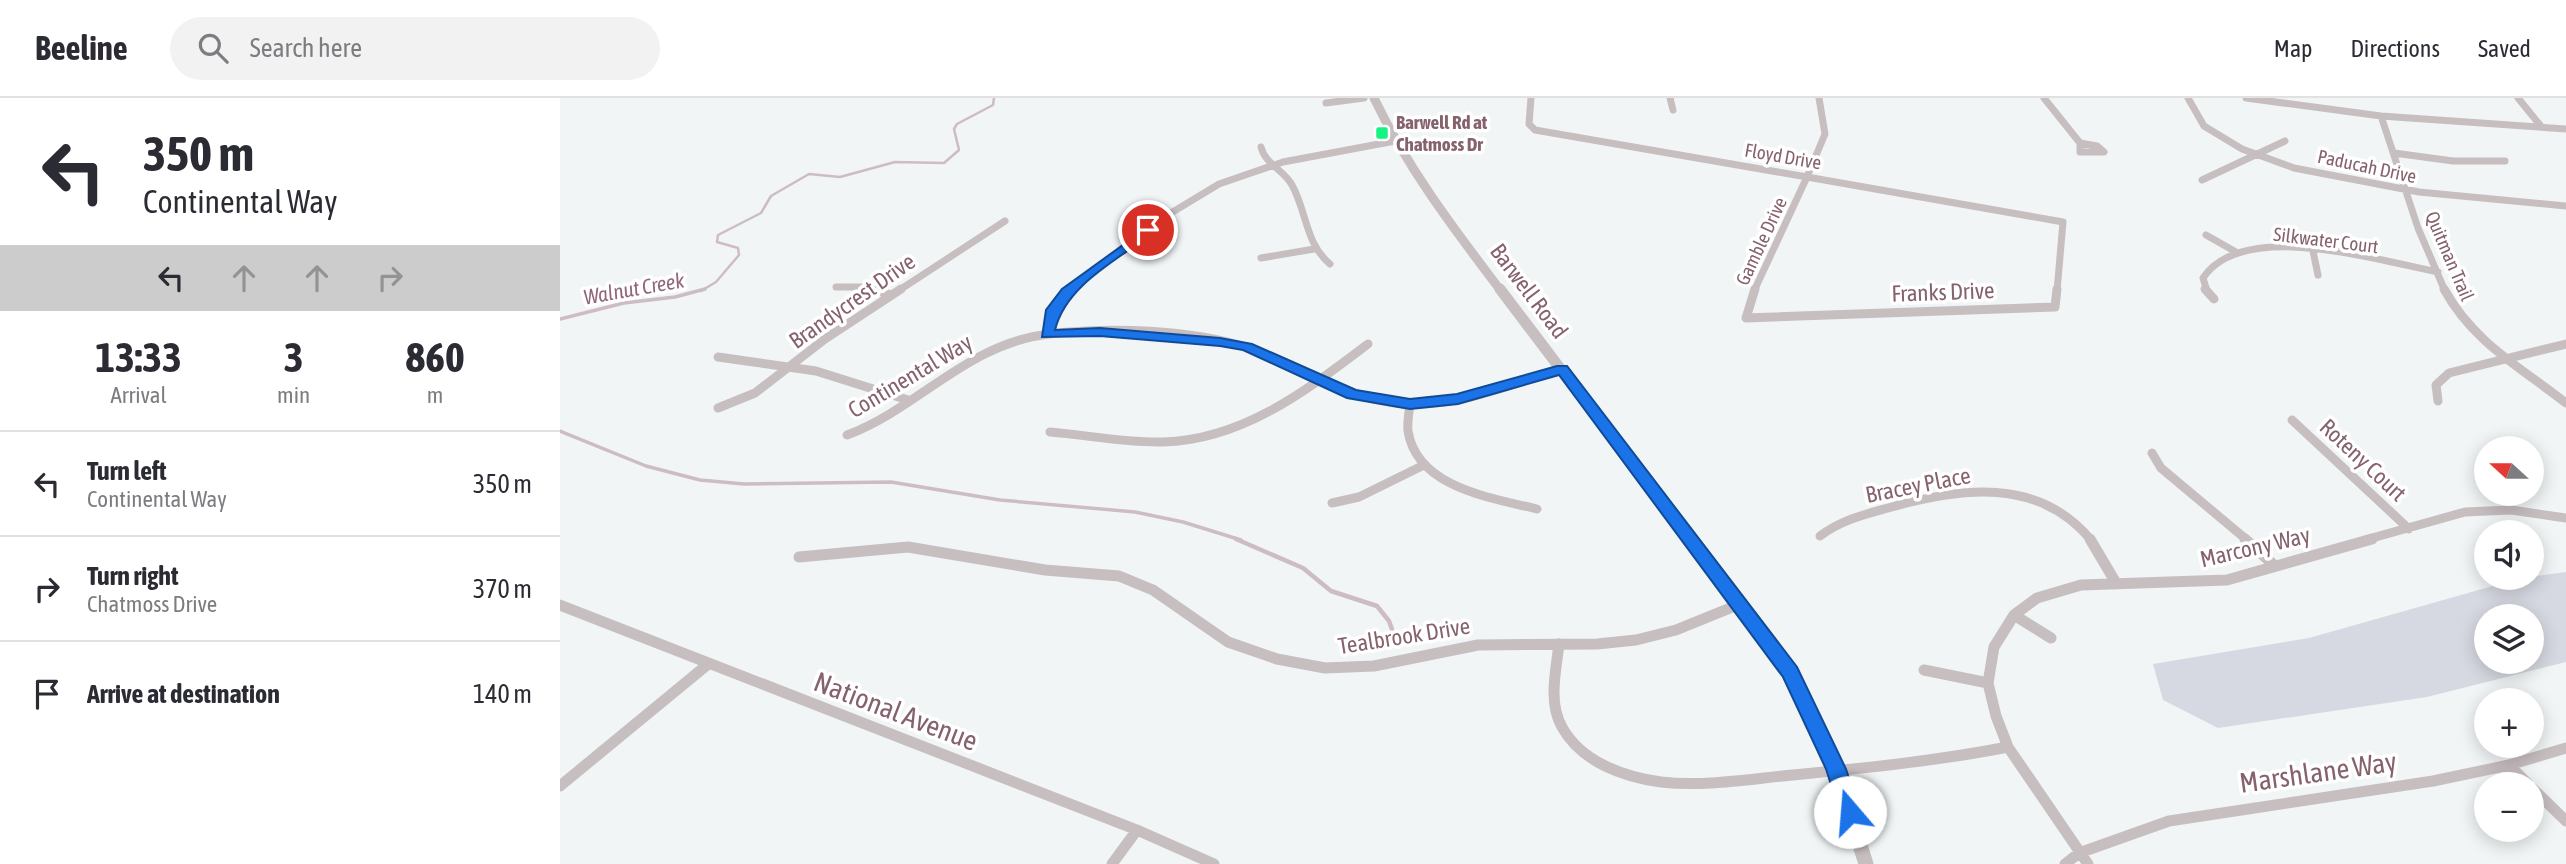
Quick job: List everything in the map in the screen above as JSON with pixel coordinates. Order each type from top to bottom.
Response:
[{"type":"street","points":[[1326,103],[1364,98]]},
{"type":"street","name":"Barwell Road","points":[[1374,98],[1395,141],[1428,194],[1790,672],[1836,769],[1866,864]]},
{"type":"street","name":"Floyd Drive","points":[[1531,98],[1529,124],[1535,130],[2062,222]]},
{"type":"street","points":[[1671,98],[1673,110]]},
{"type":"street","name":"Gamble Drive","points":[[1746,318],[1751,300],[1825,134],[1819,98]]},
{"type":"street","points":[[2043,98],[2080,143],[2080,152],[2104,152],[2097,146],[2080,143]]},
{"type":"street","name":"Paducah Drive","points":[[2188,98],[2193,114],[2210,131],[2255,153],[2330,176],[2406,191],[2472,200],[2566,206]]},
{"type":"street","points":[[2246,98],[2296,102],[2381,116],[2540,125],[2566,129]]},
{"type":"street","points":[[2518,98],[2540,125]]},
{"type":"street","name":"Quitman Trail","points":[[2381,116],[2406,191],[2458,315],[2481,339],[2566,403]]},
{"type":"street","points":[[1047,334],[1053,310],[1059,301],[1090,272],[1205,191],[1274,164],[1395,141]]},
{"type":"street","points":[[2202,180],[2285,141]]},
{"type":"street","points":[[1261,147],[1262,153],[1289,179],[1298,195],[1314,249],[1330,264]]},
{"type":"street","points":[[2394,153],[2453,161],[2505,161]]},
{"type":"street","name":"Brandycrest Drive","points":[[718,408],[755,393],[825,339],[1005,221]]},
{"type":"street","name":"Franks Drive","points":[[1746,318],[2055,307],[2062,222]]},
{"type":"street","points":[[2206,235],[2236,252]]},
{"type":"street","name":"Silkwater Court","points":[[2214,299],[2204,288],[2203,278],[2212,263],[2236,252],[2268,248],[2313,251],[2438,272]]},
{"type":"street","points":[[1261,258],[1314,249]]},
{"type":"street","points":[[2313,251],[2318,275]]},
{"type":"street","points":[[836,287],[862,287],[892,295]]},
{"type":"street","name":"Continental Way","points":[[847,435],[878,421],[980,355],[1047,334],[1100,332],[1220,342],[1247,347],[1368,399],[1410,404],[1458,399],[1562,369]]},
{"type":"street","points":[[1050,432],[1164,442],[1204,437],[1262,417],[1321,380],[1368,344]]},
{"type":"street","points":[[2438,401],[2435,393],[2439,379],[2449,373],[2566,344]]},
{"type":"street","points":[[718,356],[833,374],[908,400]]},
{"type":"street","points":[[1410,404],[1409,442],[1424,466],[1453,484],[1537,509]]},
{"type":"street","name":"Roteny Court","points":[[2292,420],[2409,529]]},
{"type":"street","points":[[2152,453],[2161,468],[2207,504],[2275,566]]},
{"type":"street","points":[[1332,503],[1359,497],[1424,466]]},
{"type":"street","name":"Bracey Place","points":[[1820,537],[1834,525],[1850,518],[1959,491],[1991,492],[2041,505],[2070,520],[2100,551],[2116,583]]},
{"type":"street","name":"Marcony Way","points":[[2088,864],[2008,747],[1996,716],[1988,683],[1994,647],[2014,615],[2036,598],[2081,585],[2204,583],[2227,580],[2465,512],[2491,509],[2566,518]]},
{"type":"street","name":"Tealbrook Drive","points":[[799,556],[821,557],[888,547],[914,548],[1046,570],[1116,575],[1140,582],[1161,594],[1221,639],[1244,649],[1314,668],[1376,666],[1478,645],[1634,640],[1670,633],[1740,604]]},
{"type":"street","name":"National Avenue","points":[[560,605],[1137,830],[1214,864]]},
{"type":"street","points":[[2014,615],[2051,638]]},
{"type":"street","points":[[1559,644],[1555,703],[1559,720],[1580,749],[1595,761],[1643,781],[1672,785],[1934,761],[2008,747]]},
{"type":"street","points":[[560,786],[707,664]]},
{"type":"street","points":[[1924,670],[1988,683]]},
{"type":"street","name":"Marshlane Way","points":[[2065,864],[2079,853],[2168,821],[2433,781],[2509,765],[2566,748]]},
{"type":"street","points":[[2509,765],[2516,772]]},
{"type":"street","points":[[2544,800],[2566,821]]},
{"type":"street","points":[[1112,864],[1137,830]]},
{"type":"shaded area","points":[[2566,572],[2566,662],[2544,668],[2544,604],[2474,604],[2474,674],[2518,674],[2427,697],[2218,728],[2163,700],[2153,664],[2309,638],[2479,590],[2544,590],[2544,575]]},
{"type":"waterway","name":"Walnut Creek","points":[[704,289],[716,282],[739,255],[738,248],[717,242],[718,235],[761,213],[771,196],[809,174],[840,177],[895,162],[944,163],[959,150],[954,129],[957,124],[993,105],[994,98]]},
{"type":"waterway","name":"Walnut Creek","points":[[560,319],[624,303],[675,297],[704,289]]},
{"type":"waterway","points":[[560,431],[646,466],[700,480],[744,484],[891,482],[1000,500],[1135,512],[1183,522],[1241,540]]},
{"type":"waterway","points":[[1236,539],[1303,568],[1331,591],[1377,606],[1389,621],[1394,635]]},
{"type":"place","name":"Barwell Rd at Chatmoss Dr","points":[[1382,133]]},
{"type":"route","points":[[1148,230],[1066,292],[1053,310],[1047,334],[1100,332],[1186,338],[1247,347],[1352,394],[1368,399],[1410,404],[1458,399],[1562,369],[1601,424],[1765,635],[1790,672],[1836,769],[1850,812]]}]
